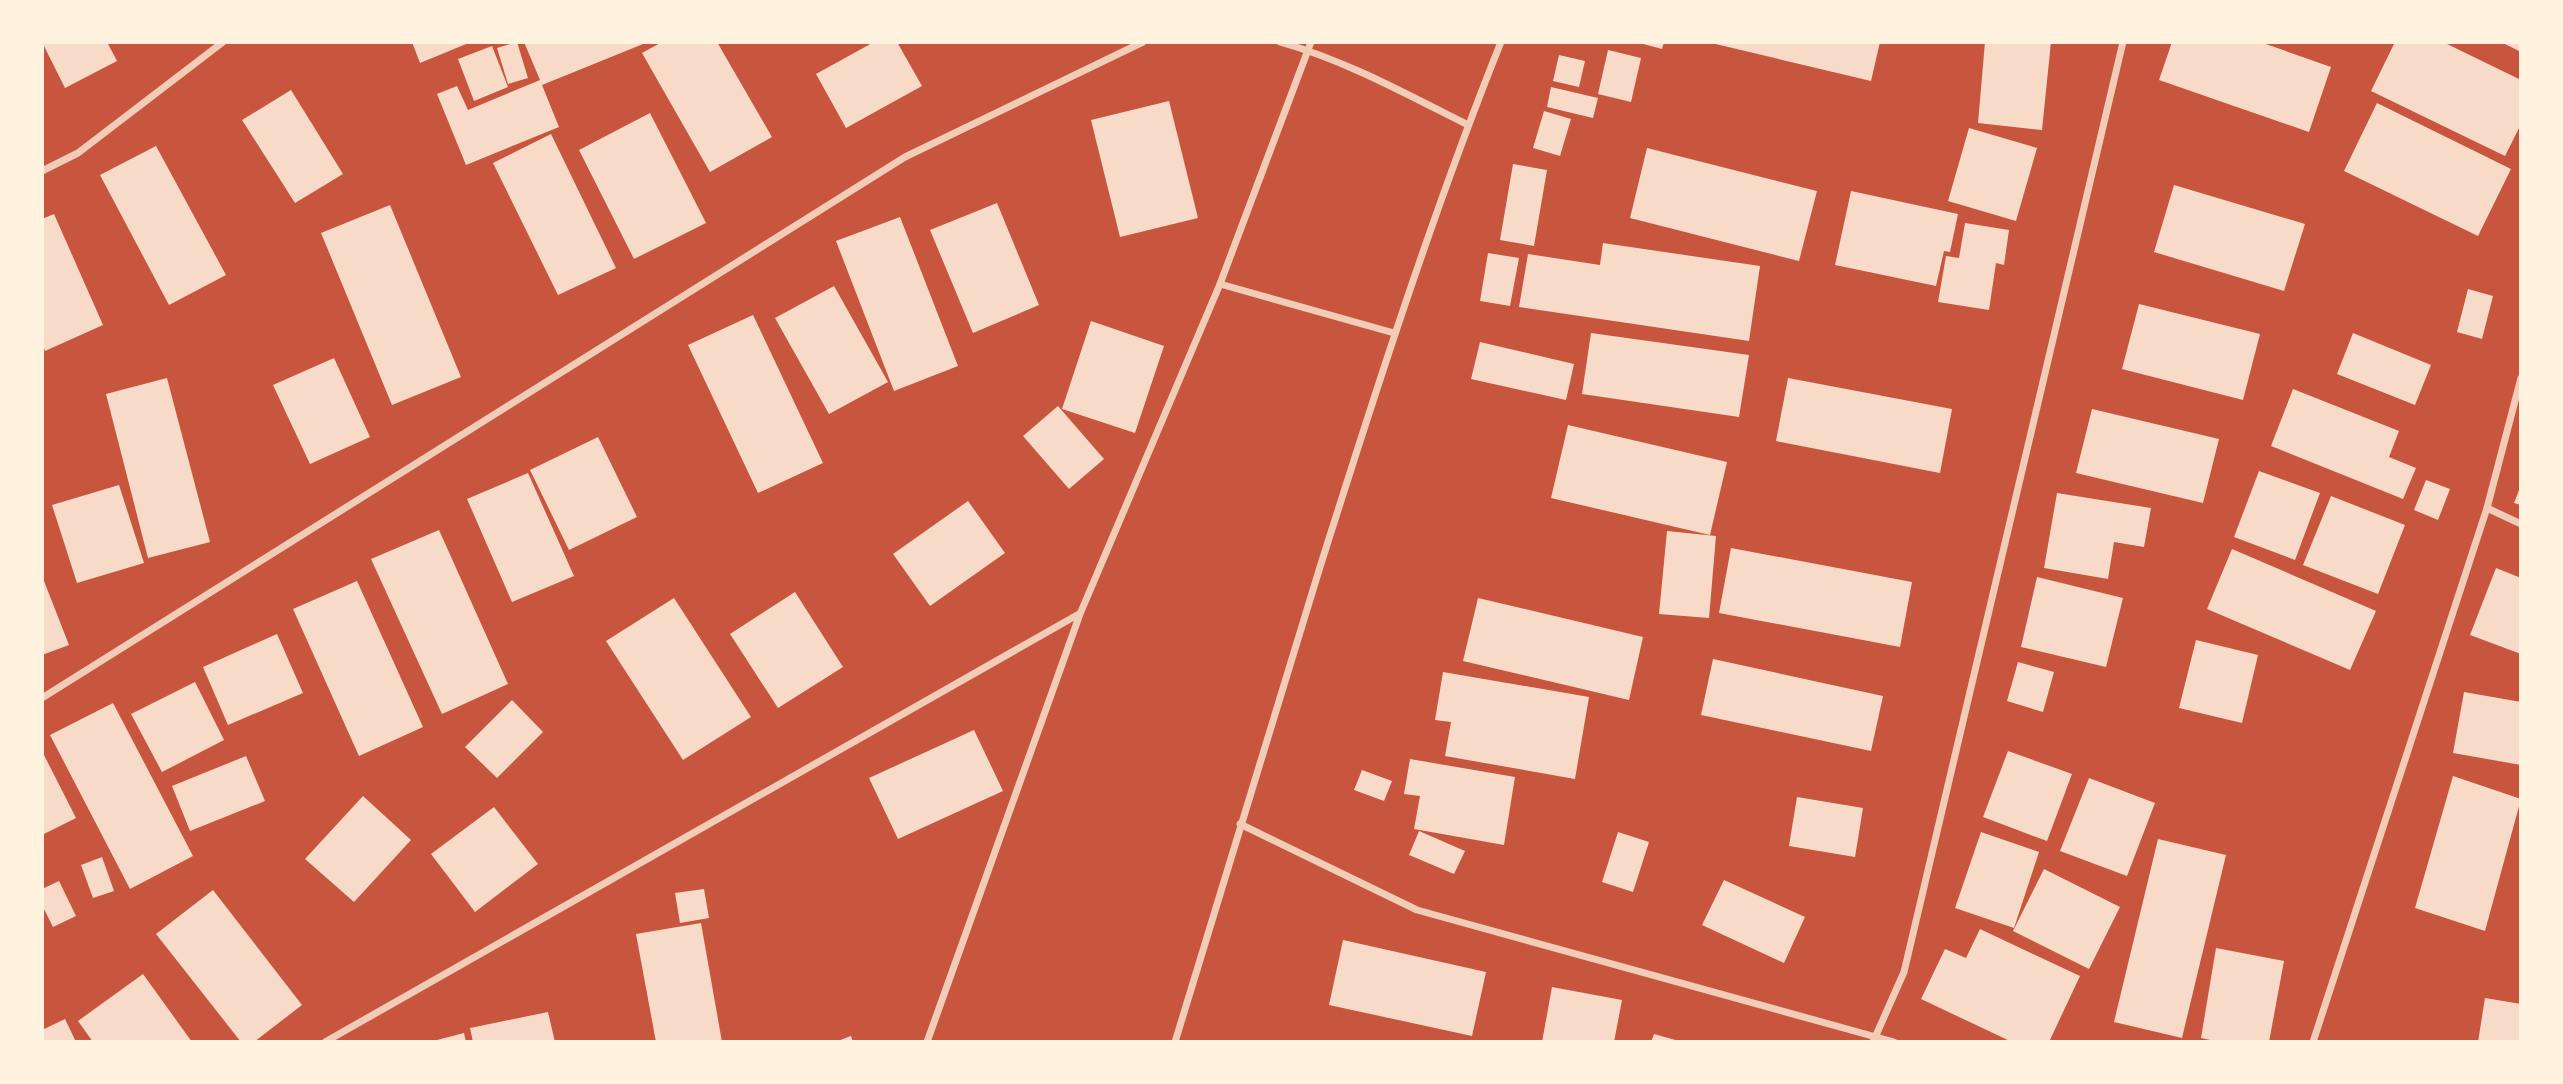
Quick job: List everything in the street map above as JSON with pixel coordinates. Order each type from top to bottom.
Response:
[{"type":"street","points":[[42,171],[78,153],[223,42]]},
{"type":"street","points":[[42,698],[905,157],[1143,42]]},
{"type":"street","points":[[1280,42],[1310,46],[1468,125]]},
{"type":"street","points":[[1175,1042],[1240,824],[1394,333],[1468,125],[1501,42]]},
{"type":"street","points":[[1874,1040],[1904,972],[2123,42]]},
{"type":"street","points":[[928,1042],[1080,614],[1220,284],[1310,46]]},
{"type":"street","points":[[1220,284],[1394,333]]},
{"type":"street","points":[[2313,1042],[2487,508],[2521,378]]},
{"type":"street","points":[[2487,508],[2521,524]]},
{"type":"street","points":[[325,1042],[1080,614]]},
{"type":"street","points":[[1240,824],[1417,911],[1874,1040],[1894,1042]]},
{"type":"building","points":[[42,42],[107,42],[117,61],[65,88]]},
{"type":"building","points":[[412,42],[471,42],[420,63]]},
{"type":"building","points":[[517,42],[528,78],[508,84],[497,48]]},
{"type":"building","points":[[524,42],[648,42],[542,85],[559,127],[466,165],[437,94],[457,86],[468,110],[540,80]]},
{"type":"building","points":[[662,42],[717,42],[772,137],[710,172],[642,53]]},
{"type":"building","points":[[874,42],[897,42],[922,86],[846,128],[816,74]]},
{"type":"building","points":[[1636,42],[1664,42],[1662,49]]},
{"type":"building","points":[[1707,42],[1880,42],[1871,81]]},
{"type":"building","points":[[1985,42],[2051,42],[2042,130],[1978,123]]},
{"type":"building","points":[[2172,42],[2260,42],[2331,67],[2309,132],[2159,80]]},
{"type":"building","points":[[2395,42],[2443,42],[2521,80],[2521,124],[2505,156],[2371,91]]},
{"type":"building","points":[[2501,42],[2521,42],[2521,52]]},
{"type":"building","points":[[492,46],[508,87],[474,101],[458,59]]},
{"type":"building","points":[[1608,50],[1641,58],[1631,102],[1598,94]]},
{"type":"building","points":[[1559,55],[1585,61],[1579,87],[1553,81]]},
{"type":"building","points":[[1551,87],[1598,98],[1593,118],[1547,107]]},
{"type":"building","points":[[291,90],[343,174],[295,203],[242,120]]},
{"type":"building","points":[[1169,101],[1198,218],[1120,237],[1091,120]]},
{"type":"building","points":[[2377,103],[2511,169],[2478,236],[2344,171]]},
{"type":"building","points":[[1544,111],[1571,119],[1560,156],[1533,148]]},
{"type":"building","points":[[650,113],[706,223],[634,259],[579,150]]},
{"type":"building","points":[[1969,128],[2037,148],[2016,221],[1948,201]]},
{"type":"building","points":[[551,134],[616,268],[558,295],[493,163]]},
{"type":"building","points":[[156,146],[226,275],[169,305],[100,175]]},
{"type":"building","points":[[1647,148],[1817,191],[1799,261],[1630,218]]},
{"type":"building","points":[[1513,164],[1547,170],[1534,246],[1500,240]]},
{"type":"building","points":[[2174,185],[2305,224],[2284,291],[2154,252]]},
{"type":"building","points":[[1851,191],[1958,214],[1950,252],[1944,251],[1936,286],[1835,265]]},
{"type":"building","points":[[997,203],[1039,305],[973,333],[930,230]]},
{"type":"building","points":[[390,205],[461,377],[392,405],[321,233]]},
{"type":"building","points":[[54,214],[103,325],[45,351],[42,343],[42,219]]},
{"type":"building","points":[[900,217],[958,366],[894,391],[836,241]]},
{"type":"building","points":[[1965,223],[2009,230],[2004,265],[1996,263],[1989,310],[1938,302],[1946,256],[1959,258]]},
{"type":"building","points":[[1603,243],[1760,266],[1749,341],[1519,307],[1528,254],[1600,265]]},
{"type":"building","points":[[1488,253],[1519,258],[1510,306],[1480,301]]},
{"type":"building","points":[[834,286],[888,382],[829,414],[775,318]]},
{"type":"building","points":[[2468,289],[2493,296],[2482,339],[2457,332]]},
{"type":"building","points":[[2139,304],[2260,334],[2243,400],[2122,369]]},
{"type":"building","points":[[753,315],[823,463],[758,493],[688,345]]},
{"type":"building","points":[[1091,321],[1164,346],[1135,433],[1062,409]]},
{"type":"building","points":[[1591,333],[1749,355],[1739,417],[1582,394]]},
{"type":"building","points":[[2353,333],[2431,365],[2415,405],[2337,374]]},
{"type":"building","points":[[1480,342],[1574,364],[1566,400],[1471,379]]},
{"type":"building","points":[[334,358],[370,437],[310,464],[273,385]]},
{"type":"building","points":[[167,378],[210,542],[148,558],[106,394]]},
{"type":"building","points":[[1788,378],[1952,409],[1940,473],[1776,441]]},
{"type":"building","points":[[2293,389],[2399,431],[2389,457],[2416,468],[2403,499],[2271,446]]},
{"type":"building","points":[[1058,406],[1104,459],[1069,489],[1023,436]]},
{"type":"building","points":[[2092,409],[2219,439],[2203,503],[2076,473]]},
{"type":"building","points":[[1568,425],[1727,462],[1710,535],[1551,498]]},
{"type":"building","points":[[598,437],[637,517],[569,550],[530,470]]},
{"type":"building","points":[[2259,471],[2320,493],[2295,560],[2234,537]]},
{"type":"building","points":[[528,473],[574,576],[512,602],[467,499]]},
{"type":"building","points":[[2426,480],[2450,489],[2438,520],[2414,510]]},
{"type":"building","points":[[119,485],[144,563],[77,583],[52,505]]},
{"type":"building","points":[[2521,485],[2521,505],[2514,503]]},
{"type":"building","points":[[2057,493],[2151,508],[2144,547],[2114,542],[2108,579],[2044,568]]},
{"type":"building","points":[[2331,496],[2405,525],[2378,594],[2303,565]]},
{"type":"building","points":[[968,501],[1005,553],[930,606],[893,554]]},
{"type":"building","points":[[439,530],[508,684],[442,714],[371,559]]},
{"type":"building","points":[[1667,531],[1716,536],[1709,618],[1659,614]]},
{"type":"building","points":[[1731,548],[1912,582],[1900,647],[1719,613]]},
{"type":"building","points":[[2232,549],[2376,611],[2350,670],[2207,609]]},
{"type":"building","points":[[2496,568],[2521,578],[2521,654],[2470,635]]},
{"type":"building","points":[[42,576],[69,645],[42,655]]},
{"type":"building","points":[[2037,577],[2123,598],[2106,667],[2021,647]]},
{"type":"building","points":[[357,581],[423,727],[359,756],[293,609]]},
{"type":"building","points":[[795,592],[843,667],[778,708],[730,634]]},
{"type":"building","points":[[674,598],[751,717],[683,760],[606,641]]},
{"type":"building","points":[[1478,598],[1643,637],[1629,700],[1463,661]]},
{"type":"building","points":[[277,634],[303,693],[228,725],[203,667]]},
{"type":"building","points":[[2196,640],[2258,655],[2242,723],[2179,708]]},
{"type":"building","points":[[1713,659],[1883,696],[1871,751],[1701,715]]},
{"type":"building","points":[[2018,662],[2054,672],[2043,712],[2007,701]]},
{"type":"building","points":[[1443,672],[1589,697],[1575,779],[1445,756],[1451,722],[1435,720]]},
{"type":"building","points":[[195,682],[224,740],[162,772],[131,714]]},
{"type":"building","points":[[2464,692],[2521,702],[2521,765],[2453,753]]},
{"type":"building","points":[[512,700],[543,732],[497,778],[465,747]]},
{"type":"building","points":[[113,703],[193,856],[130,889],[50,735]]},
{"type":"building","points":[[974,730],[1003,791],[898,839],[869,778]]},
{"type":"building","points":[[2008,751],[2072,774],[2047,841],[1983,817]]},
{"type":"building","points":[[44,755],[76,818],[42,835],[42,757]]},
{"type":"building","points":[[246,756],[265,801],[190,831],[172,786]]},
{"type":"building","points":[[1410,759],[1515,777],[1504,845],[1414,829],[1420,796],[1404,794]]},
{"type":"building","points":[[1362,770],[1392,781],[1384,801],[1354,790]]},
{"type":"building","points":[[2453,776],[2521,799],[2485,931],[2415,908]]},
{"type":"building","points":[[2089,778],[2155,803],[2127,876],[2060,851]]},
{"type":"building","points":[[363,796],[411,840],[354,902],[305,859]]},
{"type":"building","points":[[1797,797],[1863,808],[1855,857],[1789,846]]},
{"type":"building","points":[[494,807],[538,864],[475,912],[431,854]]},
{"type":"building","points":[[1419,831],[1465,851],[1454,874],[1409,855]]},
{"type":"building","points":[[1618,832],[1649,842],[1633,892],[1602,882]]},
{"type":"building","points":[[1981,832],[2039,852],[2014,928],[1955,908]]},
{"type":"building","points":[[2158,839],[2226,855],[2182,1038],[2114,1022]]},
{"type":"building","points":[[102,857],[114,891],[93,898],[81,865]]},
{"type":"building","points":[[2044,869],[2120,907],[2089,969],[2013,931]]},
{"type":"building","points":[[1724,880],[1805,917],[1784,963],[1702,925]]},
{"type":"building","points":[[59,881],[76,916],[53,927],[42,905],[42,889]]},
{"type":"building","points":[[704,889],[709,918],[680,923],[675,893]]},
{"type":"building","points":[[213,890],[302,1005],[254,1042],[241,1042],[156,934]]},
{"type":"building","points":[[701,923],[722,1042],[656,1042],[636,934]]},
{"type":"building","points":[[1980,929],[2080,976],[2049,1042],[2012,1042],[1921,999],[1945,949],[1966,958]]},
{"type":"building","points":[[1343,940],[1486,972],[1472,1036],[1329,1005]]},
{"type":"building","points":[[2216,948],[2284,961],[2269,1042],[2220,1042],[2201,1038]]},
{"type":"building","points":[[143,974],[192,1042],[93,1042],[78,1021]]},
{"type":"building","points":[[1552,987],[1622,1000],[1614,1042],[1542,1042]]},
{"type":"building","points":[[2485,998],[2521,1004],[2521,1042],[2478,1042]]},
{"type":"building","points":[[548,1012],[555,1042],[473,1042],[470,1028]]},
{"type":"building","points":[[65,1019],[76,1042],[42,1042],[42,1030]]},
{"type":"building","points":[[464,1033],[466,1042],[433,1042],[433,1041]]},
{"type":"building","points":[[1654,1034],[1679,1041],[1679,1042],[1651,1042]]},
{"type":"building","points":[[851,1036],[853,1042],[835,1042]]}]
